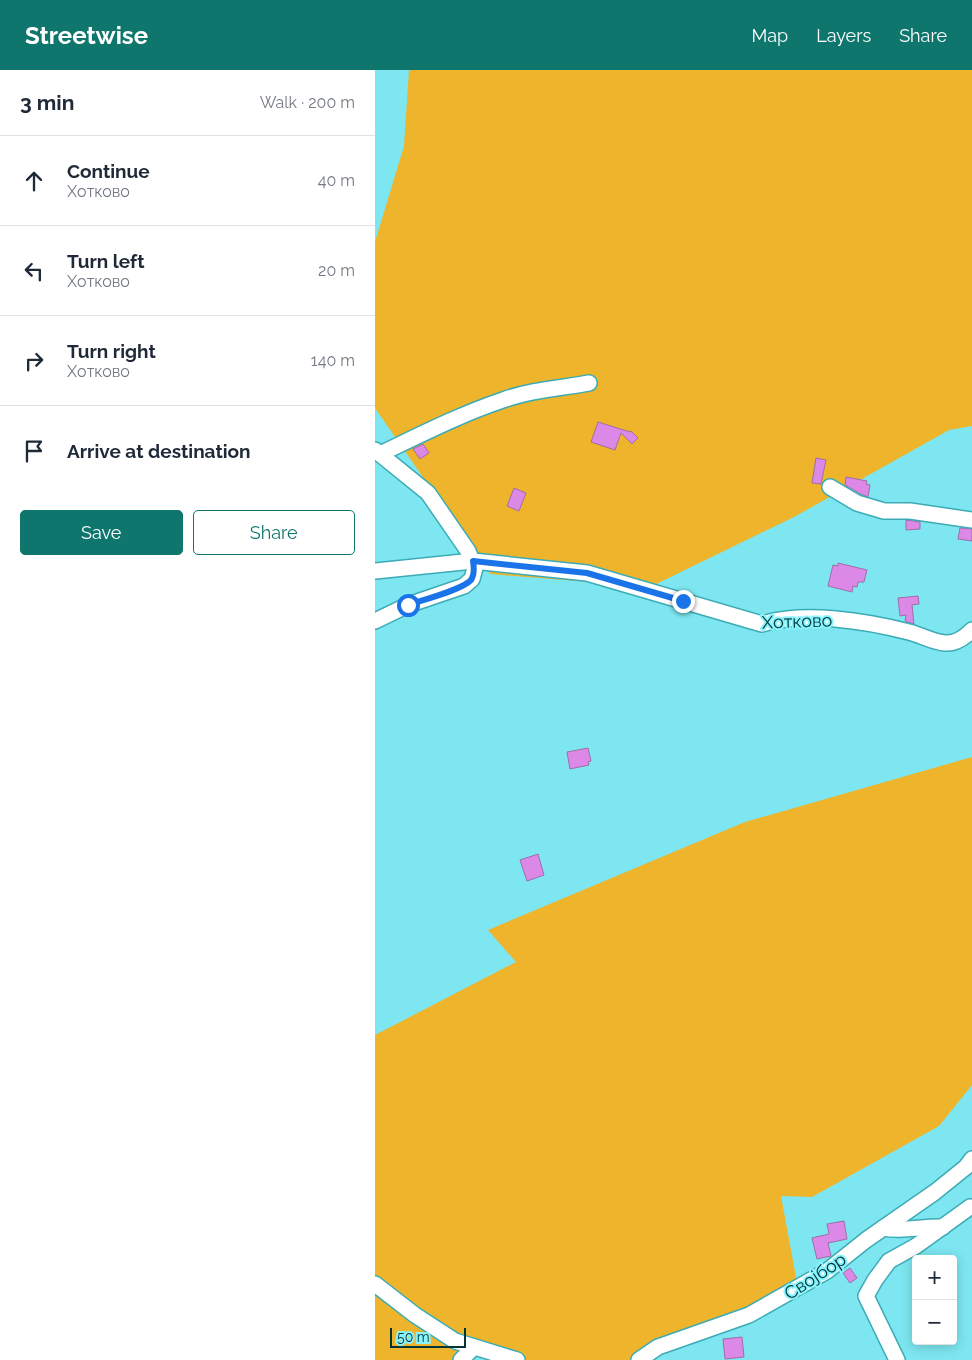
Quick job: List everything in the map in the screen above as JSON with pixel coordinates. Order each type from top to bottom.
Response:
[{"type":"street","points":[[375,621],[408,605],[464,586],[472,579],[475,568],[468,550],[428,493],[377,452],[503,400],[528,393],[589,383]]},
{"type":"street","points":[[830,487],[857,503],[884,511],[910,512],[972,520]]},
{"type":"street","name":"Хотково","points":[[375,570],[473,561],[587,573],[762,624],[773,620],[799,619],[861,621],[946,643],[955,642],[965,637],[972,630]]},
{"type":"street","name":"Својбор","points":[[639,1360],[658,1347],[749,1315],[827,1271],[883,1228],[935,1192],[966,1167],[972,1159]]},
{"type":"street","points":[[897,1360],[866,1296],[889,1261],[916,1246],[969,1207]]},
{"type":"street","points":[[883,1228],[898,1231],[914,1230],[929,1226],[943,1227]]},
{"type":"street","points":[[375,1284],[415,1315],[455,1341],[517,1360]]},
{"type":"street","points":[[461,1360],[474,1347]]},
{"type":"shaded area","points":[[409,70],[972,70],[972,426],[949,430],[794,517],[650,587],[490,574],[375,408],[375,242],[404,146]]},
{"type":"shaded area","points":[[972,757],[972,1085],[939,1126],[812,1197],[781,1196],[798,1288],[639,1360],[508,1360],[473,1352],[471,1360],[375,1360],[375,1035],[516,962],[488,930],[745,822]]},
{"type":"building","points":[[598,422],[631,431],[638,438],[632,444],[621,433],[615,450],[591,442]]},
{"type":"building","points":[[423,444],[429,453],[420,459],[413,449]]},
{"type":"building","points":[[816,458],[826,460],[821,484],[812,483]]},
{"type":"building","points":[[846,477],[867,481],[866,484],[870,485],[868,497],[845,485]]},
{"type":"building","points":[[514,488],[526,493],[519,511],[507,506]]},
{"type":"building","points":[[906,520],[920,522],[920,529],[906,530]]},
{"type":"building","points":[[960,528],[972,529],[972,541],[958,539]]},
{"type":"building","points":[[838,563],[867,570],[864,582],[858,582],[857,587],[853,586],[852,592],[828,586],[833,565],[838,566]]},
{"type":"building","points":[[918,596],[919,604],[912,605],[914,624],[905,621],[906,615],[900,616],[898,598]]},
{"type":"building","points":[[588,748],[591,761],[588,762],[589,765],[570,769],[567,752]]},
{"type":"building","points":[[538,854],[544,875],[527,881],[520,860]]},
{"type":"building","points":[[844,1221],[847,1239],[828,1243],[831,1256],[817,1259],[812,1238],[829,1234],[827,1224]]},
{"type":"building","points":[[850,1268],[857,1278],[850,1283],[843,1273]]},
{"type":"building","points":[[742,1337],[744,1357],[725,1359],[723,1339]]},
{"type":"route","points":[[408,605],[464,586],[472,579],[475,568],[473,561],[587,573],[683,601]]}]
